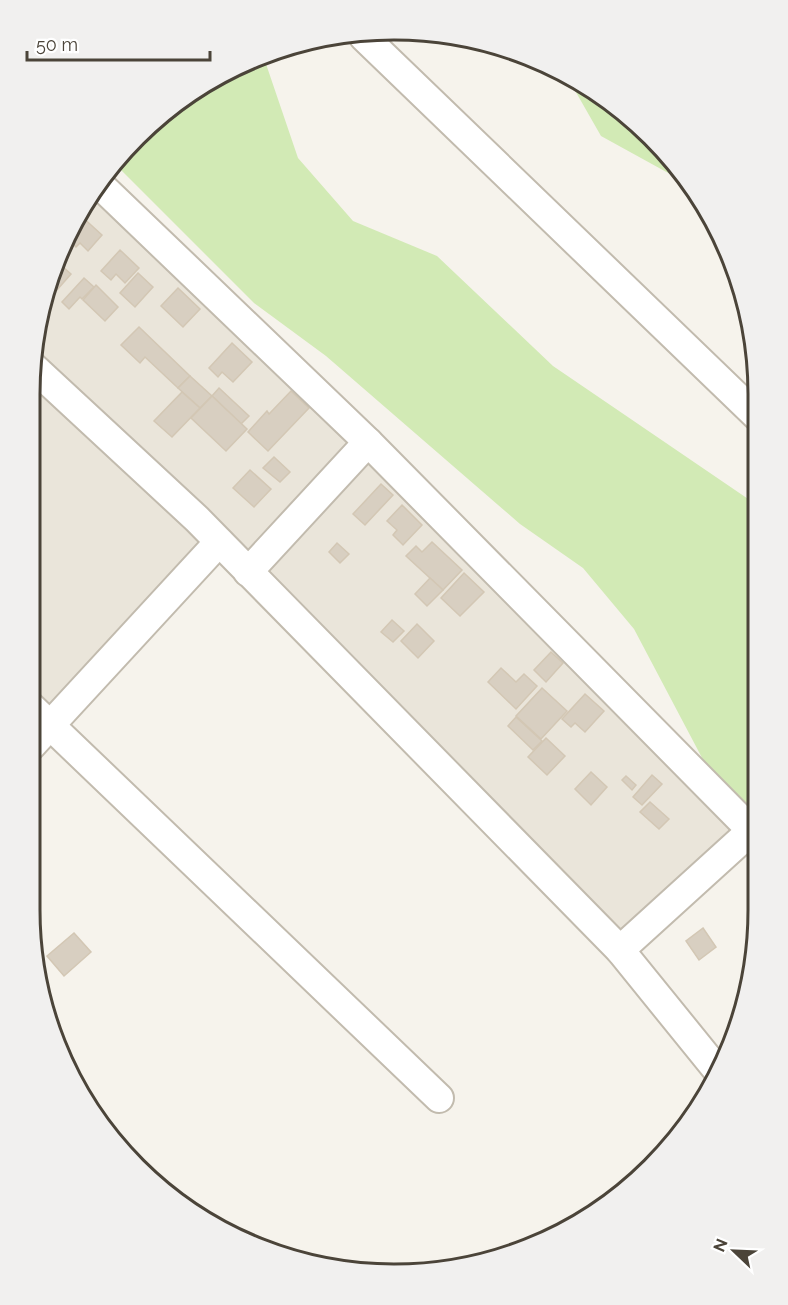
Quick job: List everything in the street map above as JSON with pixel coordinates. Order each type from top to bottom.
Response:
[{"type":"street","points":[[368,41],[748,407]]},
{"type":"street","points":[[106,190],[368,442],[748,828]]},
{"type":"street","points":[[41,374],[197,519],[620,950],[712,1064]]},
{"type":"street","points":[[248,572],[368,442]]},
{"type":"street","points":[[41,715],[219,542]]},
{"type":"street","points":[[41,717],[439,1098]]},
{"type":"street","points":[[620,950],[748,839]]},
{"type":"shaded area","points":[[99,199],[748,813],[748,825],[623,952],[219,552],[41,743],[41,371],[47,325],[59,280],[77,238]]},
{"type":"green space","points":[[266,64],[298,158],[353,221],[437,256],[553,366],[748,499],[748,845],[634,629],[583,568],[520,524],[326,356],[254,303],[121,170],[161,128],[198,100],[217,88]]},
{"type":"green space","points":[[575,91],[627,128],[660,161],[672,177],[670,174],[601,136]]},
{"type":"building","points":[[86,221],[102,235],[88,251],[80,243],[76,247],[74,245]]},
{"type":"building","points":[[120,250],[139,268],[125,283],[116,274],[111,280],[101,271]]},
{"type":"building","points":[[64,268],[71,274],[57,290],[59,280]]},
{"type":"building","points":[[138,273],[153,287],[135,307],[120,293]]},
{"type":"building","points":[[84,278],[94,287],[69,309],[62,302]]},
{"type":"building","points":[[96,285],[118,307],[105,321],[83,300]]},
{"type":"building","points":[[178,288],[200,309],[183,327],[161,306]]},
{"type":"building","points":[[139,327],[190,376],[178,388],[145,357],[140,363],[121,345]]},
{"type":"building","points":[[232,343],[252,362],[233,382],[222,372],[218,377],[209,368]]},
{"type":"building","points":[[190,376],[212,396],[200,408],[178,388]]},
{"type":"building","points":[[219,388],[249,416],[241,424],[212,396]]},
{"type":"building","points":[[291,391],[309,408],[268,451],[248,432],[267,411],[269,414]]},
{"type":"building","points":[[182,392],[200,408],[172,437],[154,421]]},
{"type":"building","points":[[212,396],[247,429],[226,451],[191,418]]},
{"type":"building","points":[[274,457],[290,472],[280,482],[263,468]]},
{"type":"building","points":[[250,470],[271,489],[254,507],[233,488]]},
{"type":"building","points":[[381,484],[393,495],[365,525],[353,514]]},
{"type":"building","points":[[402,505],[422,525],[403,545],[393,535],[397,530],[387,521]]},
{"type":"building","points":[[432,542],[462,570],[443,590],[406,556],[416,546],[422,552]]},
{"type":"building","points":[[337,543],[349,554],[340,563],[329,552]]},
{"type":"building","points":[[464,573],[484,592],[460,616],[441,598]]},
{"type":"building","points":[[430,578],[443,590],[427,606],[415,594]]},
{"type":"building","points":[[392,620],[404,631],[393,642],[381,632]]},
{"type":"building","points":[[417,624],[434,641],[418,658],[401,641]]},
{"type":"building","points":[[551,652],[563,663],[546,682],[534,670]]},
{"type":"building","points":[[501,668],[516,682],[524,674],[537,686],[516,709],[488,682]]},
{"type":"building","points":[[542,688],[567,711],[541,739],[516,716]]},
{"type":"building","points":[[585,694],[604,711],[585,732],[575,723],[571,727],[562,719]]},
{"type":"building","points":[[516,717],[542,741],[533,750],[508,726]]},
{"type":"building","points":[[546,738],[565,756],[547,775],[528,757]]},
{"type":"building","points":[[591,772],[607,787],[591,805],[575,789]]},
{"type":"building","points":[[652,775],[662,784],[642,805],[633,797]]},
{"type":"building","points":[[626,776],[636,785],[632,790],[622,780]]},
{"type":"building","points":[[650,802],[669,819],[659,829],[640,812]]},
{"type":"building","points":[[703,928],[716,947],[699,960],[686,941]]},
{"type":"building","points":[[74,933],[91,952],[64,976],[47,956]]}]
